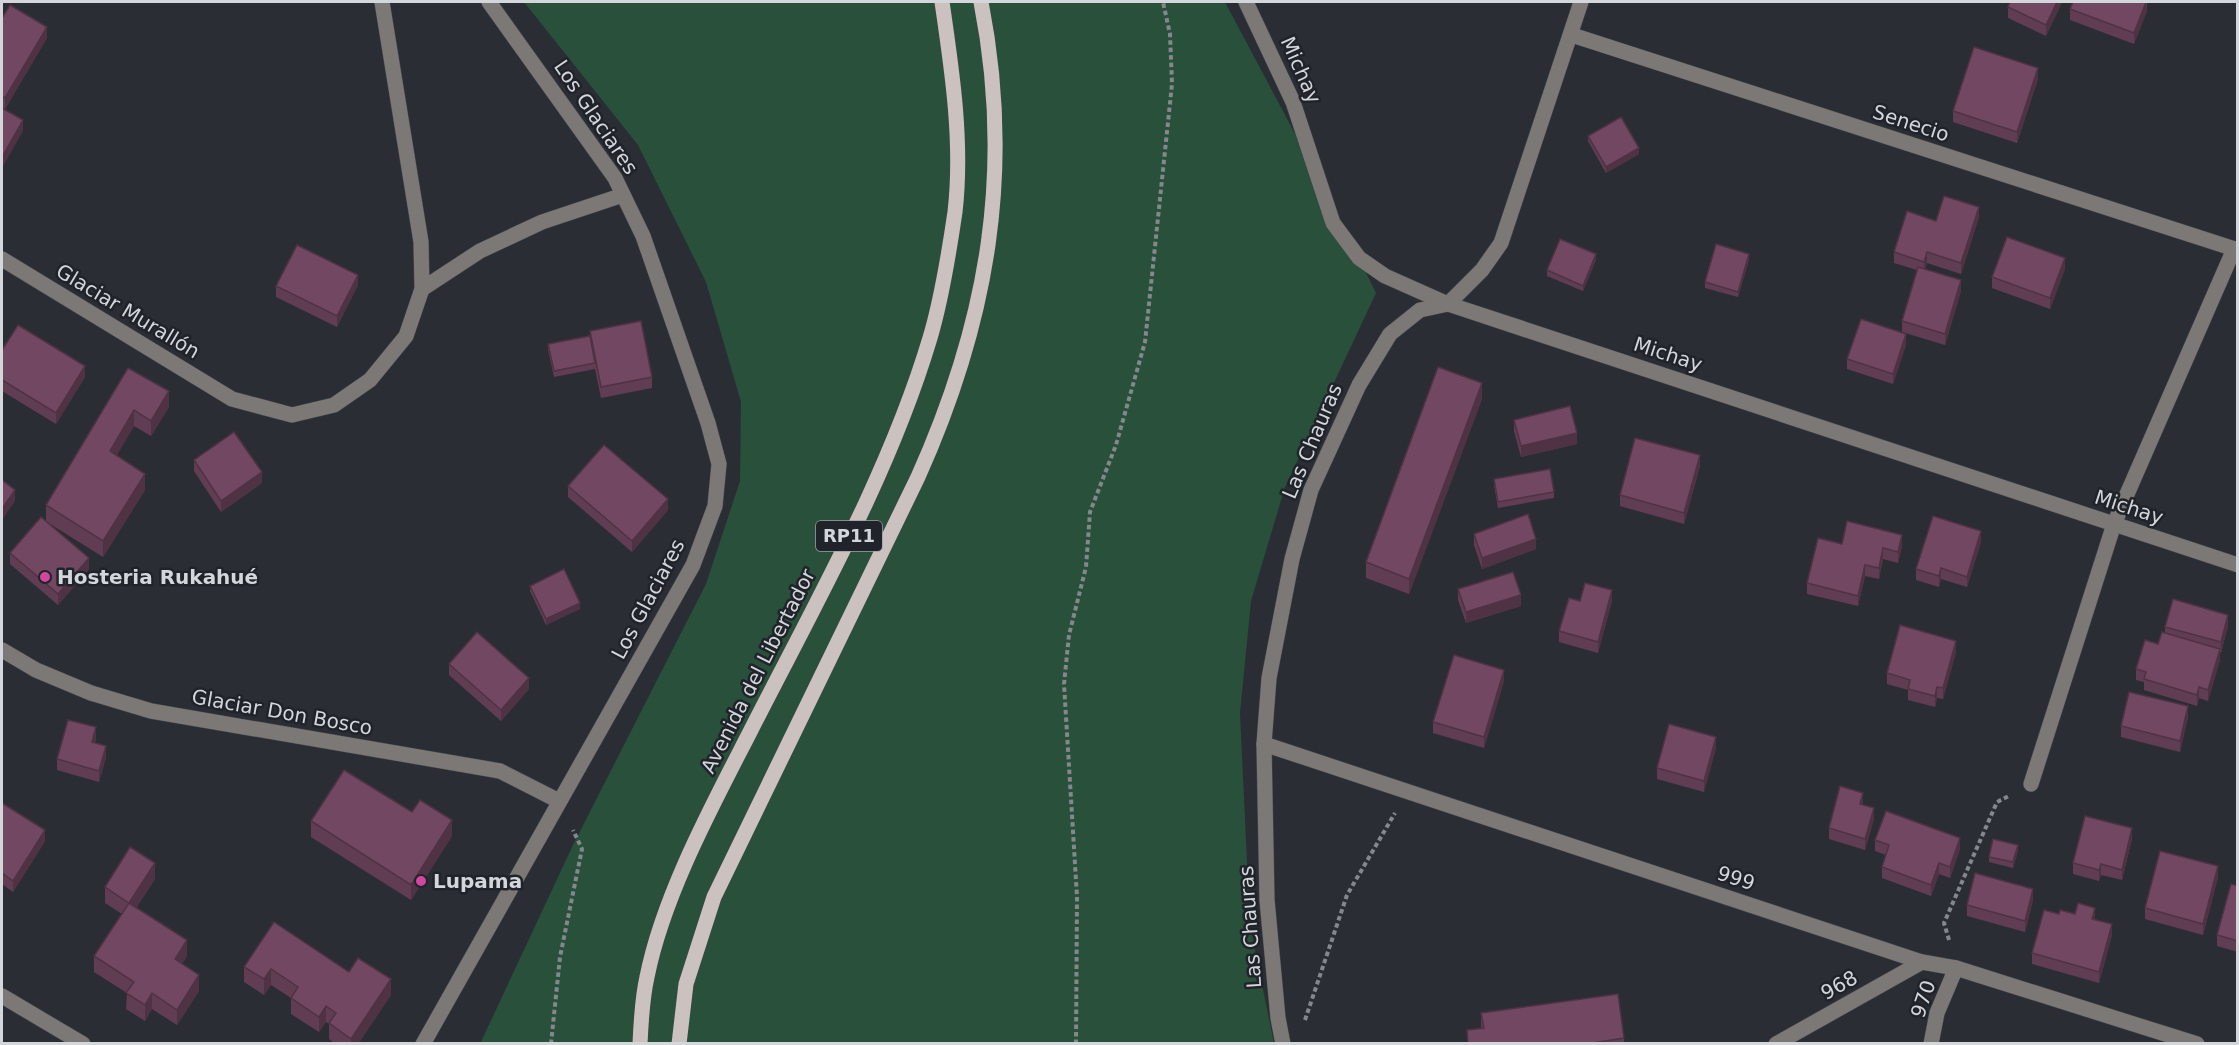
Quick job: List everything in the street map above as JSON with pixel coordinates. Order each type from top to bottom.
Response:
[{"type":"main road","name":"Avenida del Libertador","points":[[640,1044],[647,975],[676,887],[717,798],[839,557],[915,385],[931,334],[955,210],[956,122],[942,2]]},
{"type":"main road","name":"RP11","points":[[678,1044],[686,984],[714,897],[918,477],[940,425],[963,357],[985,266],[994,206],[996,162],[993,88],[981,2]]},
{"type":"street","points":[[382,2],[421,242],[422,289]]},
{"type":"street","name":"Los Glaciares","points":[[423,1044],[693,565],[715,506],[719,464],[708,423],[643,236],[623,195],[581,127],[489,2]]},
{"type":"street","name":"Michay","points":[[1246,2],[1293,102],[1333,223],[1359,258],[1385,276],[1449,304],[2238,565]]},
{"type":"street","points":[[1449,304],[1482,270],[1502,243],[1581,2]]},
{"type":"street","name":"Senecio","points":[[1572,35],[2236,250]]},
{"type":"street","points":[[422,289],[480,251],[542,222],[623,195]]},
{"type":"street","points":[[2031,784],[2114,524],[2236,250]]},
{"type":"street","name":"Glaciar Murallón","points":[[2,259],[232,399],[292,415],[334,405],[370,380],[406,336],[422,289]]},
{"type":"street","name":"Las Chauras","points":[[1283,1044],[1267,900],[1264,744],[1269,678],[1292,559],[1311,490],[1359,385],[1390,334],[1420,310],[1449,304]]},
{"type":"street","name":"Glaciar Don Bosco","points":[[2,650],[36,670],[91,693],[151,711],[500,771],[559,801]]},
{"type":"street","name":"999","points":[[1264,744],[1922,962],[1956,968],[2197,1044]]},
{"type":"street","name":"968","points":[[1776,1044],[1922,962]]},
{"type":"street","name":"970","points":[[1931,1044],[1937,1013],[1956,968]]},
{"type":"street","points":[[2,996],[83,1044]]},
{"type":"path","points":[[1076,1044],[1077,897],[1064,684],[1070,635],[1086,567],[1090,512],[1116,445],[1145,342],[1172,84],[1170,34],[1163,2]]},
{"type":"path","points":[[1956,968],[1944,923],[1997,802],[2031,784]]},
{"type":"path","points":[[1304,1022],[1347,895],[1408,792]]},
{"type":"path","points":[[551,1044],[560,957],[582,849],[559,801]]},
{"type":"green space","points":[[524,2],[1225,2],[1338,215],[1376,293],[1285,487],[1251,601],[1240,713],[1250,926],[1274,1043],[480,1044],[573,845],[706,584],[740,481],[741,402],[706,282],[638,145]]},
{"type":"building","points":[[2010,2],[2057,2],[2046,25],[2008,7]]},
{"type":"building","points":[[2073,2],[2146,2],[2134,33],[2070,9]]},
{"type":"building","points":[[10,5],[47,27],[5,98],[2,96],[2,18]]},
{"type":"building","points":[[1974,47],[2038,68],[2017,132],[1953,111]]},
{"type":"building","points":[[2,108],[23,120],[2,157]]},
{"type":"building","points":[[1621,117],[1639,148],[1606,167],[1588,136]]},
{"type":"building","points":[[1944,196],[1979,207],[1961,263],[1927,252],[1924,262],[1894,252],[1907,211],[1936,221]]},
{"type":"building","points":[[2007,237],[2065,258],[2050,298],[1992,277]]},
{"type":"building","points":[[1560,239],[1596,254],[1583,286],[1547,270]]},
{"type":"building","points":[[1716,244],[1749,254],[1738,292],[1705,282]]},
{"type":"building","points":[[297,245],[358,275],[337,316],[276,286]]},
{"type":"building","points":[[1918,267],[1961,280],[1945,334],[1902,321]]},
{"type":"building","points":[[1861,319],[1906,334],[1893,374],[1847,359]]},
{"type":"building","points":[[641,321],[652,377],[601,387],[590,331]]},
{"type":"building","points":[[18,325],[85,366],[56,413],[2,380],[2,350]]},
{"type":"building","points":[[590,336],[595,363],[554,371],[548,344]]},
{"type":"building","points":[[1438,367],[1482,383],[1409,579],[1366,562]]},
{"type":"building","points":[[128,368],[169,391],[151,421],[134,410],[110,451],[145,474],[103,541],[46,505]]},
{"type":"building","points":[[1570,406],[1577,433],[1521,446],[1514,420]]},
{"type":"building","points":[[234,432],[262,472],[221,501],[194,460]]},
{"type":"building","points":[[1635,438],[1700,455],[1684,513],[1620,495]]},
{"type":"building","points":[[604,445],[668,499],[632,541],[568,486]]},
{"type":"building","points":[[1550,469],[1554,492],[1498,502],[1494,479]]},
{"type":"building","points":[[2,480],[15,490],[2,509]]},
{"type":"building","points":[[1528,514],[1536,539],[1482,558],[1474,534]]},
{"type":"building","points":[[1933,516],[1981,531],[1967,577],[1941,568],[1939,576],[1916,569]]},
{"type":"building","points":[[41,517],[89,558],[58,594],[10,553]]},
{"type":"building","points":[[1847,521],[1902,535],[1898,552],[1883,548],[1879,568],[1865,565],[1858,596],[1807,583],[1818,538],[1842,544]]},
{"type":"building","points":[[564,569],[580,603],[546,619],[530,586]]},
{"type":"building","points":[[1513,572],[1521,595],[1466,612],[1458,589]]},
{"type":"building","points":[[1585,583],[1612,590],[1598,642],[1559,631],[1569,598],[1580,601]]},
{"type":"building","points":[[2173,599],[2228,615],[2221,642],[2165,627]]},
{"type":"building","points":[[1900,625],[1956,641],[1943,688],[1937,687],[1935,696],[1908,689],[1910,680],[1887,673]]},
{"type":"building","points":[[477,632],[529,678],[501,710],[449,664]]},
{"type":"building","points":[[2162,632],[2220,649],[2208,690],[2199,687],[2197,695],[2144,679],[2146,672],[2136,669],[2145,640],[2158,644]]},
{"type":"building","points":[[1454,655],[1504,670],[1484,737],[1433,722]]},
{"type":"building","points":[[2129,692],[2188,706],[2180,741],[2121,726]]},
{"type":"building","points":[[68,720],[96,727],[92,742],[106,746],[99,771],[57,759]]},
{"type":"building","points":[[1669,724],[1716,737],[1704,781],[1657,768]]},
{"type":"building","points":[[344,770],[412,812],[420,800],[452,820],[411,885],[311,821]]},
{"type":"building","points":[[1840,786],[1863,793],[1860,804],[1874,808],[1865,839],[1829,828]]},
{"type":"building","points":[[2,803],[45,830],[13,881],[2,873]]},
{"type":"building","points":[[1886,811],[1960,838],[1950,867],[1939,863],[1931,885],[1882,867],[1889,845],[1875,840]]},
{"type":"building","points":[[2085,816],[2132,828],[2122,870],[2101,864],[2099,870],[2073,863]]},
{"type":"building","points":[[1993,839],[2018,845],[2013,862],[1989,857]]},
{"type":"building","points":[[130,847],[155,863],[129,903],[105,887]]},
{"type":"building","points":[[2160,851],[2218,866],[2203,924],[2145,908]]},
{"type":"building","points":[[1975,873],[2033,889],[2025,921],[1967,905]]},
{"type":"building","points":[[2231,884],[2238,886],[2238,941],[2217,935]]},
{"type":"building","points":[[129,903],[187,940],[175,959],[199,975],[177,1010],[152,993],[145,1005],[126,993],[134,982],[94,956]]},
{"type":"building","points":[[2078,903],[2095,908],[2092,919],[2112,924],[2099,972],[2032,953],[2044,910],[2059,914],[2060,910],[2075,914]]},
{"type":"building","points":[[274,922],[349,972],[358,958],[391,979],[351,1039],[329,1023],[336,1013],[326,1006],[319,1017],[291,998],[298,987],[271,969],[264,979],[244,967]]},
{"type":"building","points":[[1618,994],[1624,1038],[1586,1044],[1468,1044],[1467,1030],[1484,1028],[1481,1013]]},
{"type":"place","name":"Hosteria Rukahué","points":[[45,577]]},
{"type":"place","name":"Lupama","points":[[421,881]]}]
